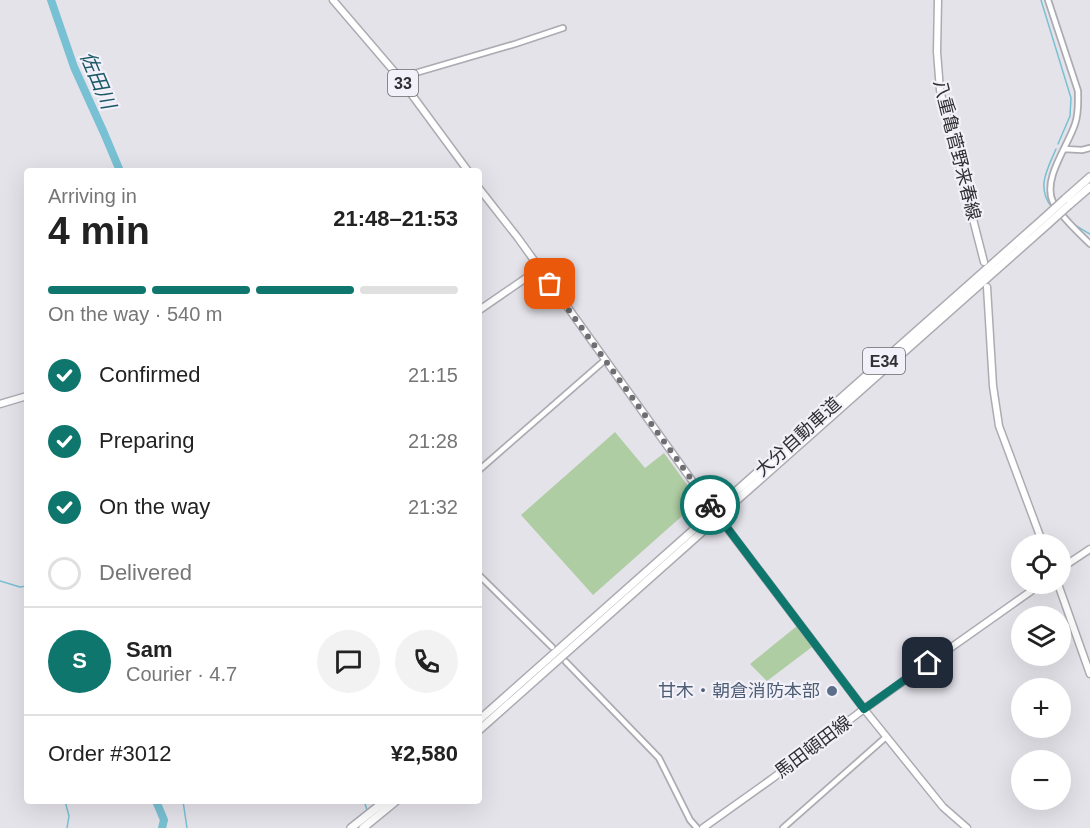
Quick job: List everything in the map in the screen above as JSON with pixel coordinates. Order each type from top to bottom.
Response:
[{"type":"highway","name":"大分自動車道","points":[[482,718],[727,505],[1067,202],[1090,177]]},
{"type":"highway","name":"大分自動車道","points":[[1067,202],[1090,187]]},
{"type":"highway","name":"大分自動車道","points":[[482,727],[710,520]]},
{"type":"highway","points":[[351,828],[381,804]]},
{"type":"highway","points":[[363,828],[392,804]]},
{"type":"main road","name":"33","points":[[333,0],[398,76],[466,168]]},
{"type":"main road","name":"八重亀菅野来春線","points":[[938,0],[937,52],[940,90],[984,262]]},
{"type":"main road","points":[[482,192],[706,500],[886,738],[959,826],[967,828]]},
{"type":"main road","points":[[482,308],[539,269]]},
{"type":"main road","points":[[987,287],[993,386],[999,426],[1039,534]]},
{"type":"main road","points":[[0,404],[24,397]]},
{"type":"main road","points":[[1071,562],[1090,549]]},
{"type":"main road","name":"馬田頓田線","points":[[703,828],[864,709],[1027,594]]},
{"type":"main road","points":[[1062,594],[1090,674]]},
{"type":"street","points":[[1048,0],[1077,91],[1079,106],[1076,122],[1051,180],[1050,192],[1053,203],[1090,244]]},
{"type":"street","points":[[398,76],[412,74],[563,28]]},
{"type":"street","points":[[1064,149],[1090,148]]},
{"type":"street","points":[[482,468],[605,360]]},
{"type":"street","points":[[482,578],[552,647]]},
{"type":"street","points":[[566,662],[659,758],[690,820],[697,828]]},
{"type":"street","points":[[783,828],[886,738]]},
{"type":"green space","points":[[615,432],[645,468],[664,453],[699,501],[593,595],[521,515]]},
{"type":"green space","points":[[797,626],[812,647],[767,681],[750,664]]},
{"type":"waterway","name":"佐田川","points":[[51,0],[74,67],[119,168]]},
{"type":"waterway","points":[[1041,0],[1071,98],[1070,116],[1058,144]]},
{"type":"waterway","points":[[1051,206],[1044,192],[1044,185],[1047,170],[1056,149]]},
{"type":"waterway","points":[[1073,224],[1090,234]]},
{"type":"waterway","points":[[0,581],[24,586]]},
{"type":"waterway","points":[[66,804],[69,816],[67,828]]},
{"type":"waterway","name":"佐田川","points":[[157,804],[164,820],[162,828]]},
{"type":"waterway","points":[[183,804],[187,828]]},
{"type":"waterway","points":[[365,804],[367,810]]},
{"type":"way so far","points":[[550,284],[710,505]]},
{"type":"place","name":"甘木・朝倉消防本部","points":[[832,691]]},
{"type":"route","points":[[710,505],[864,709],[928,663]]}]
